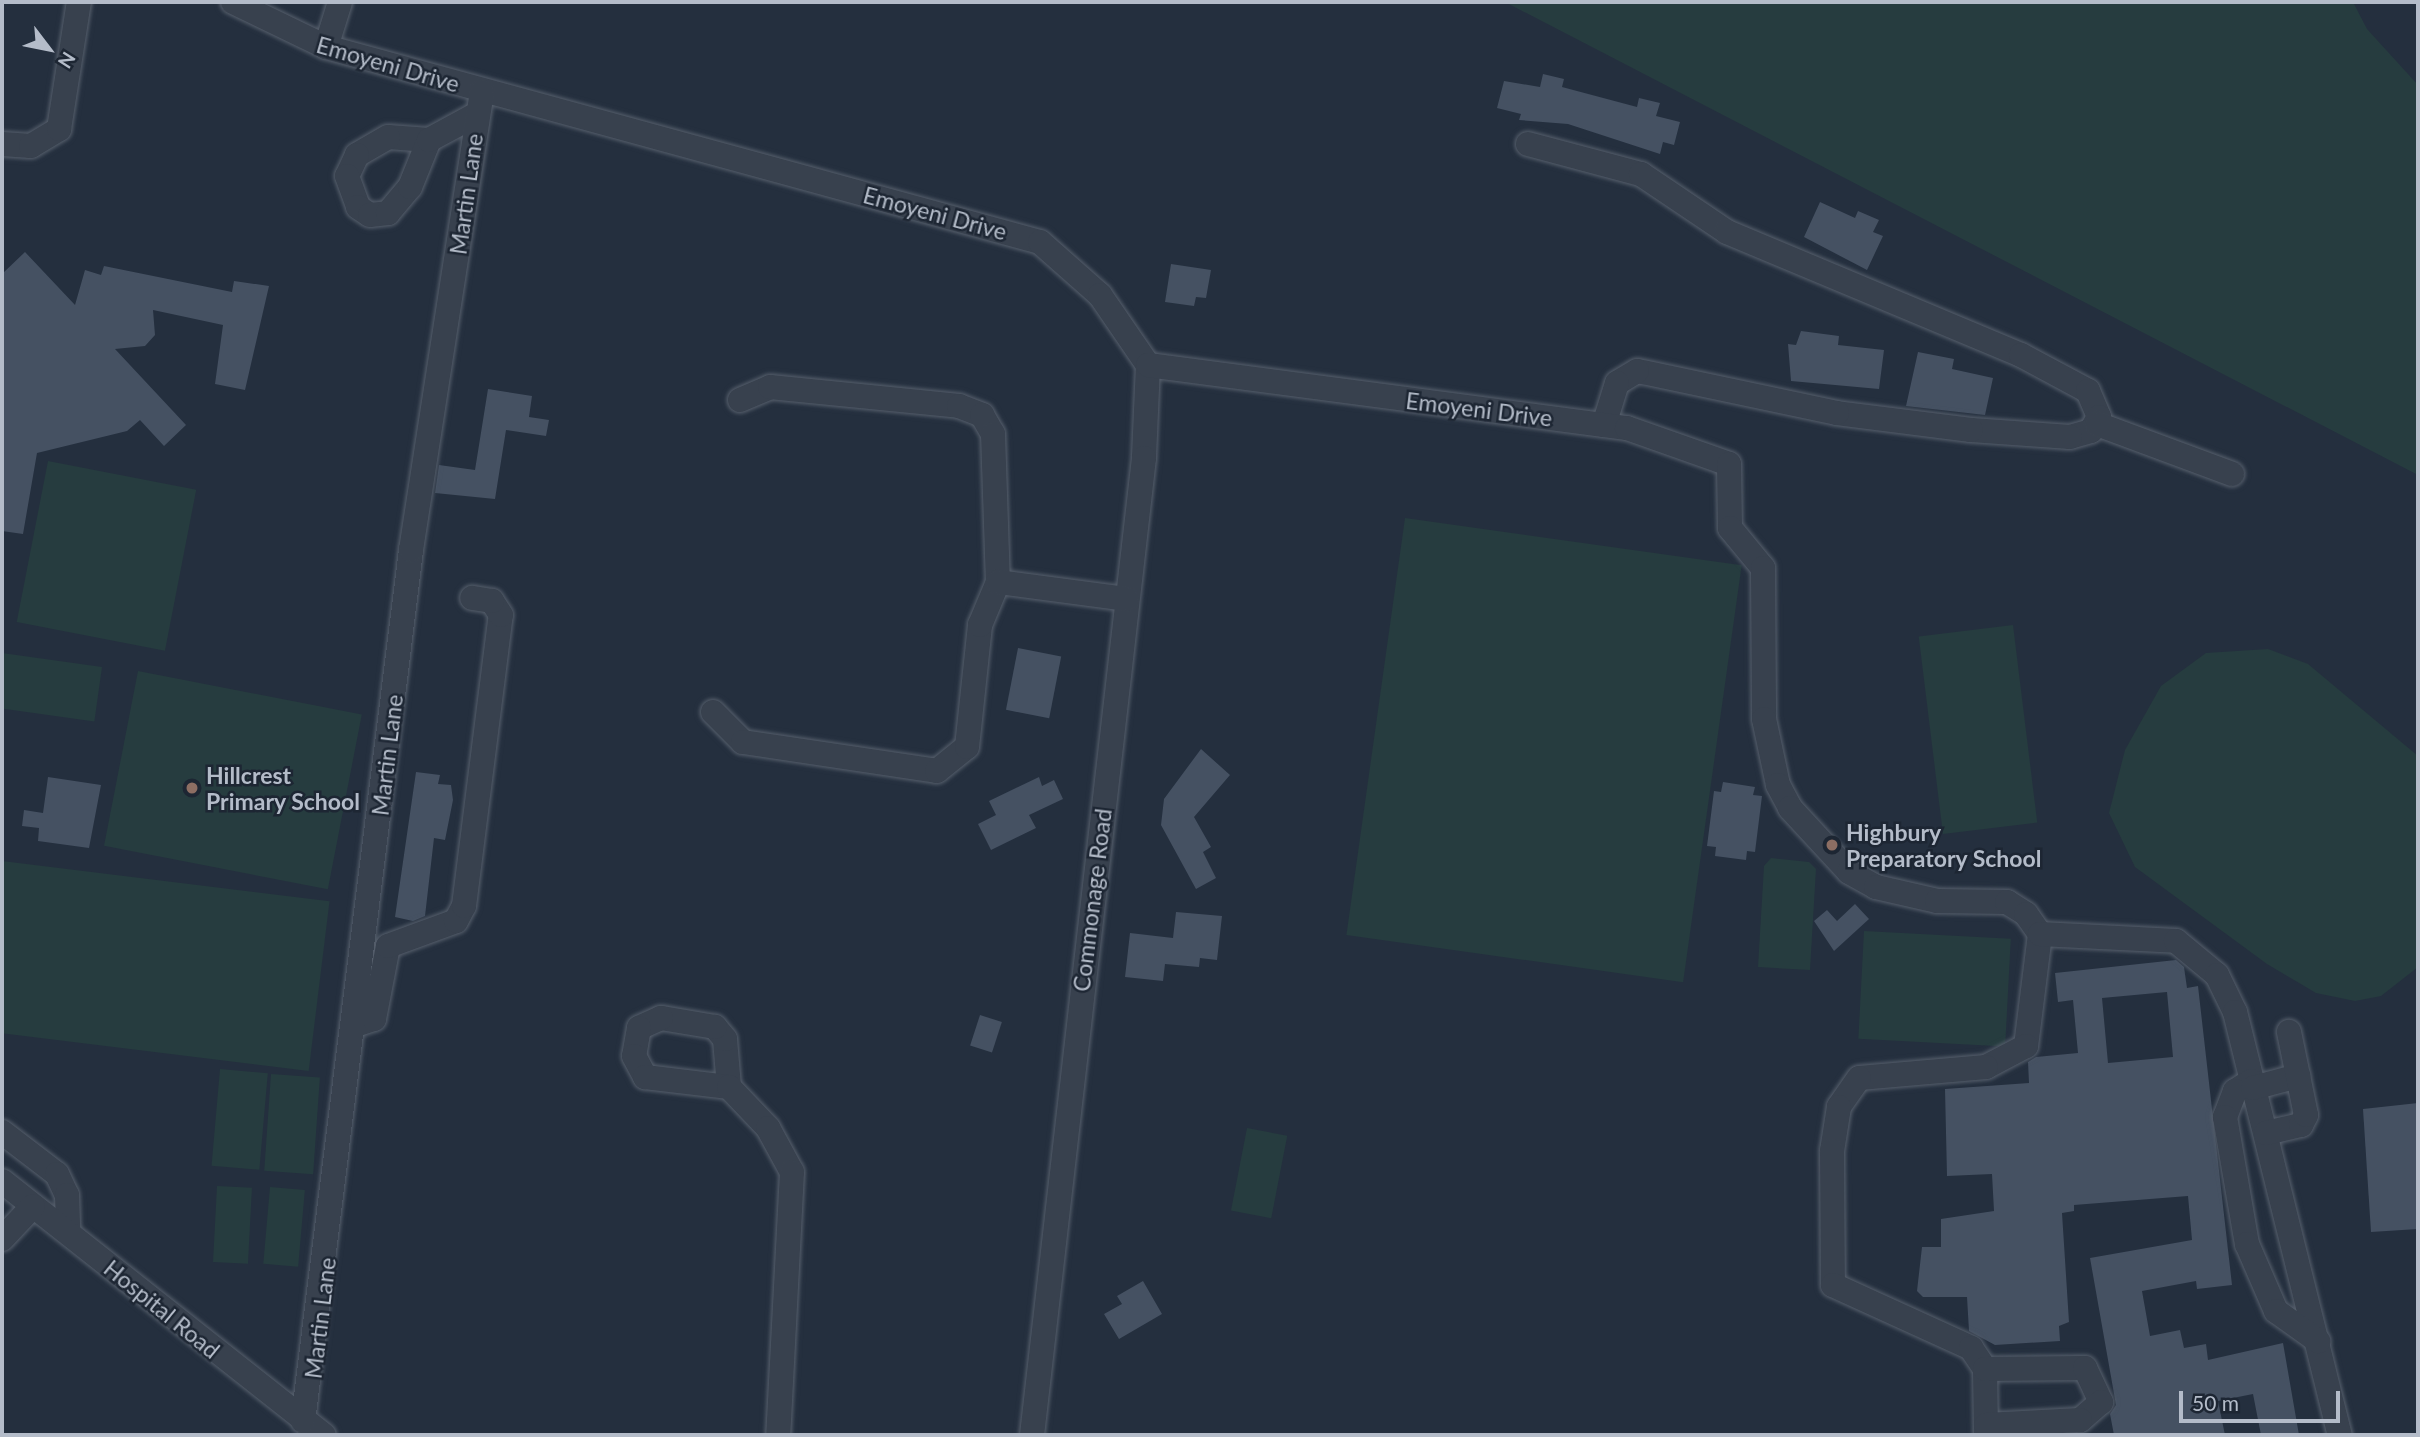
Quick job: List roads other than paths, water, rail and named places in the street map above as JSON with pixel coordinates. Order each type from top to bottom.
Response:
[{"type":"street","points":[[2,144],[32,146],[59,130],[79,2]]},
{"type":"street","name":"Emoyeni Drive","points":[[233,2],[326,47],[479,102],[1040,242],[1100,295],[1147,365],[1604,425],[1729,464],[1730,528],[1763,568],[1767,593],[1768,751],[1777,785],[1801,825],[1849,872],[1876,887],[1937,901],[2007,902],[2026,914],[2039,934]]},
{"type":"street","points":[[326,47],[340,2]]},
{"type":"street","points":[[429,140],[479,102]]},
{"type":"street","name":"Martin Lane","points":[[303,1421],[355,1025],[411,550],[479,102]]},
{"type":"street","points":[[1528,144],[1641,174],[1727,232],[2021,355],[2088,391],[2098,407],[2097,424]]},
{"type":"street","name":"Commonage Road","points":[[1032,1435],[1127,599],[1147,365]]},
{"type":"street","points":[[1604,425],[1617,383],[1637,371],[1915,424],[2070,437],[2097,424],[2232,474]]},
{"type":"street","points":[[713,712],[743,741],[874,764],[944,768],[967,747],[980,625],[998,582],[993,434],[982,415],[959,406],[794,388],[770,387],[740,400]]},
{"type":"street","points":[[998,582],[1127,599]]},
{"type":"street","points":[[355,1025],[374,1019],[388,946],[456,921],[464,906],[501,615],[492,601],[472,598]]},
{"type":"street","points":[[1985,1369],[2085,1368],[2101,1402],[2080,1420],[1986,1430],[1985,1369],[1963,1340],[1833,1285],[1832,1151],[1839,1107],[1859,1078],[1986,1067],[2025,1046],[2039,934],[2176,941],[2199,954],[2235,1012],[2340,1435]]},
{"type":"street","points":[[2266,1133],[2305,1121],[2289,1032]]},
{"type":"street","points":[[2298,1076],[2235,1091],[2225,1117],[2247,1244],[2276,1311],[2318,1340]]},
{"type":"street","points":[[729,1087],[768,1128],[792,1172],[779,1435]]},
{"type":"street","points":[[2,1132],[57,1174],[67,1195],[68,1232]]},
{"type":"street","name":"Hospital Road","points":[[2,1181],[324,1435]]},
{"type":"street","points":[[2,1238],[33,1206]]},
{"type":"place","name":"Hillcrest Primary School","points":[[192,788]]},
{"type":"place","name":"Highbury Preparatory School","points":[[1832,845]]}]
